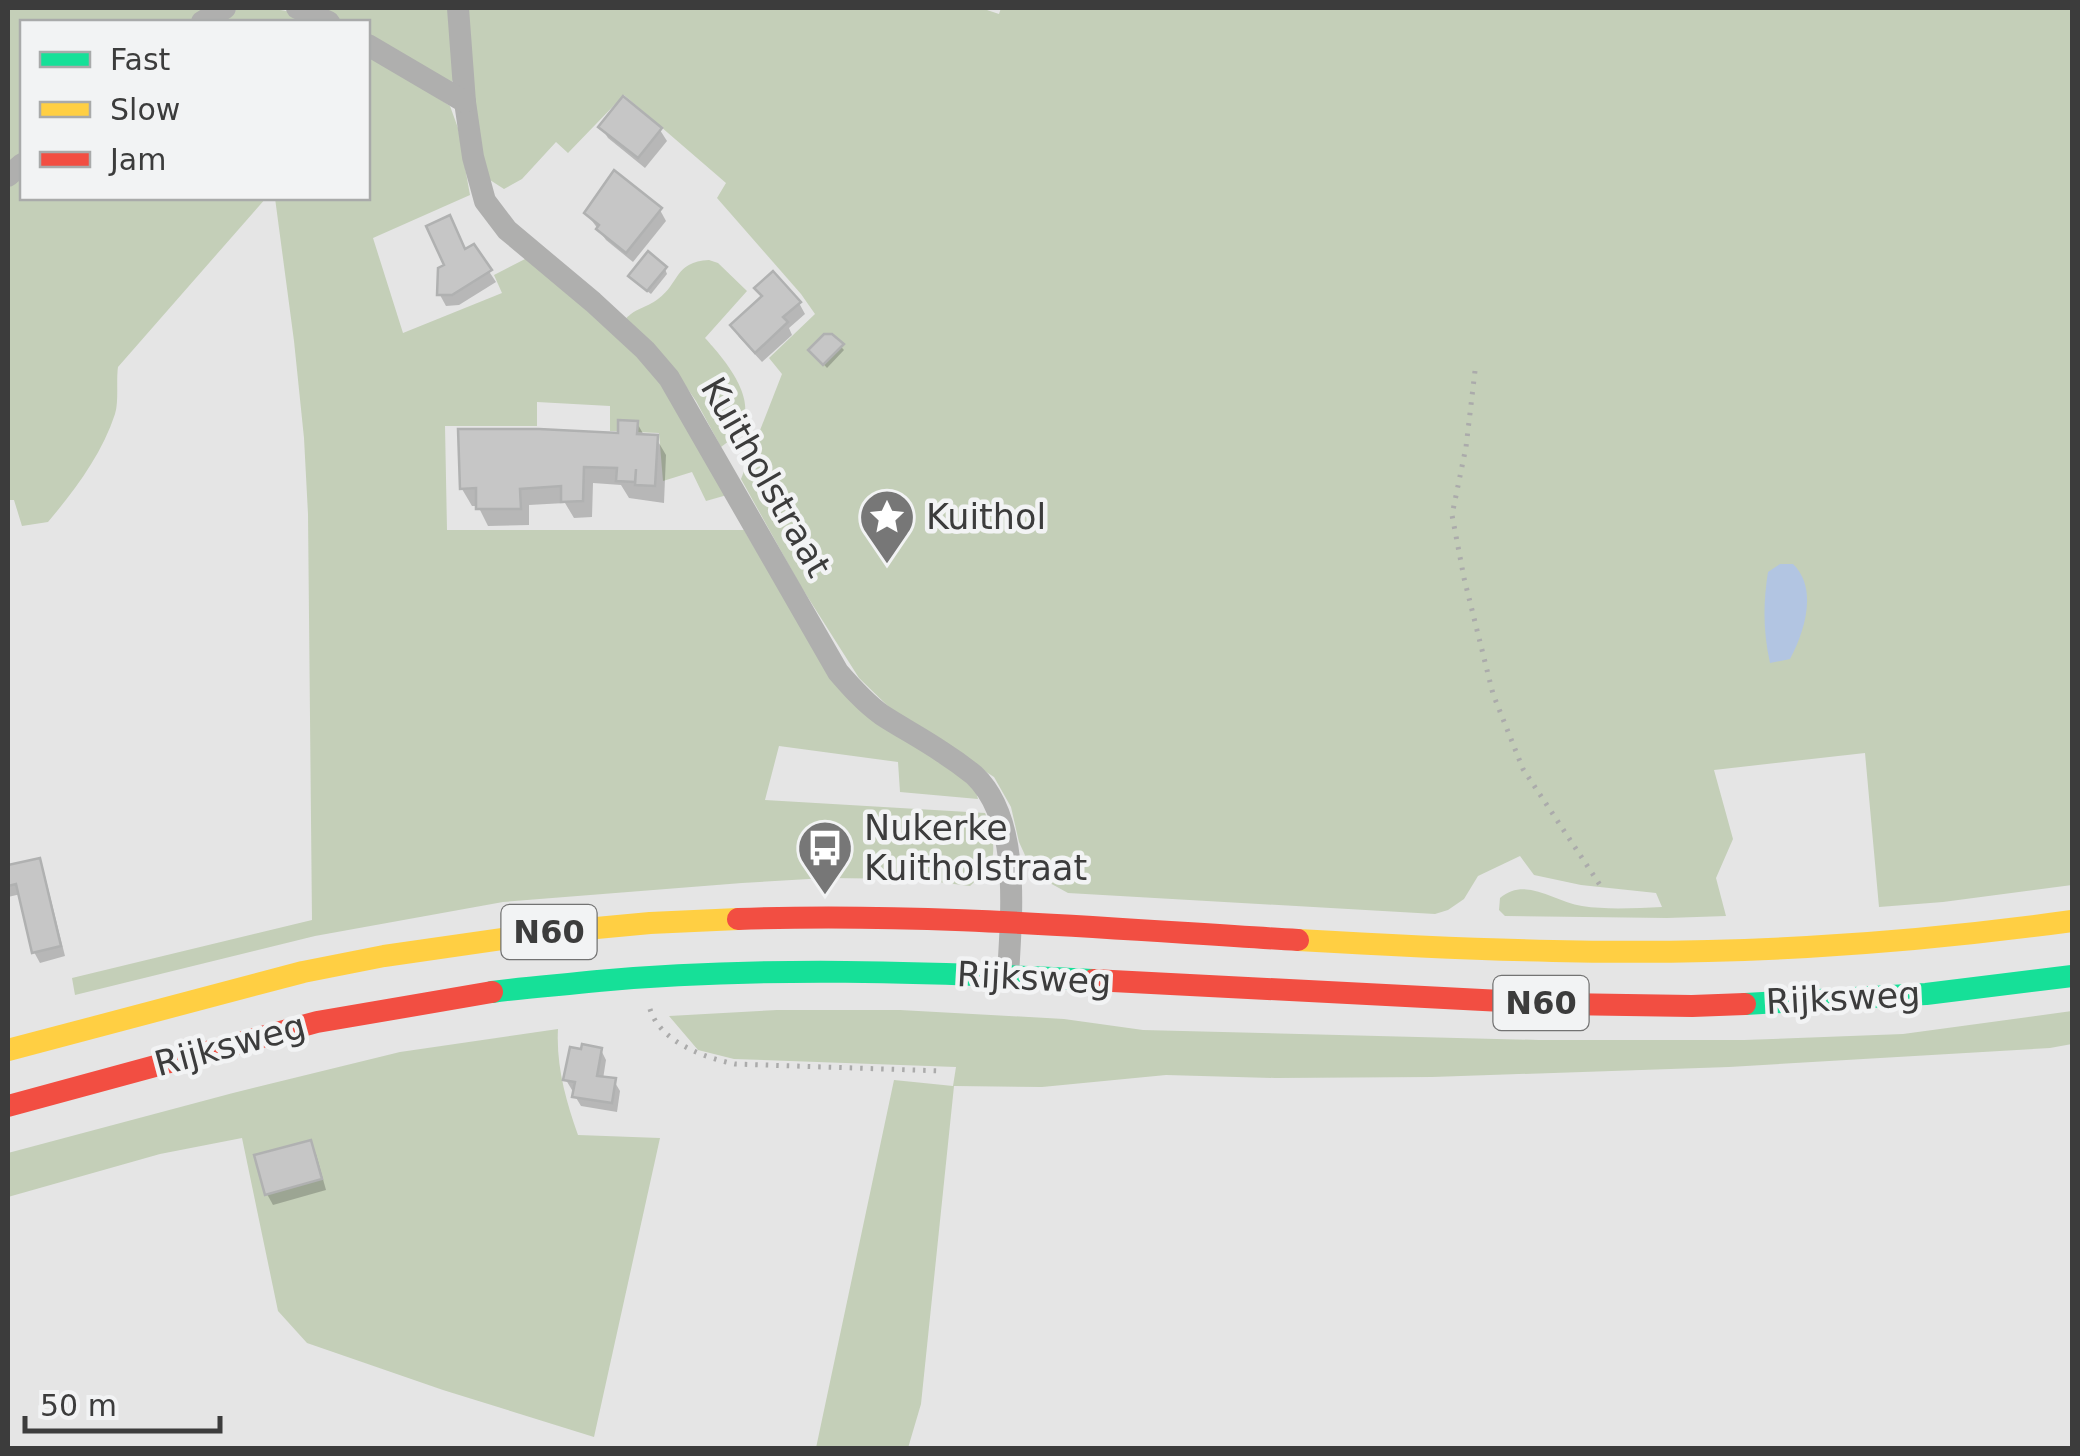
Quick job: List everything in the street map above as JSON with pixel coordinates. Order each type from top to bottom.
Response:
[{"type":"highway","name":"Rijksweg","points":[[8,1050],[328,967],[427,948],[599,927],[759,918],[934,919],[1358,943],[1590,951],[1755,950],[2072,922]]},
{"type":"highway","name":"Rijksweg","points":[[8,1106],[317,1022],[506,990],[676,974],[764,970],[1008,976],[1542,1004],[1692,1006],[1926,994],[2072,976]]},
{"type":"street","points":[[297,8],[324,20]]},
{"type":"street","name":"Kuitholstraat","points":[[458,8],[465,102],[485,201],[507,230],[593,302],[669,378],[838,672],[880,714],[976,777],[990,797],[1003,824],[1010,855],[1008,976]]},
{"type":"street","points":[[370,46],[465,102]]},
{"type":"path","points":[[1475,372],[1466,448],[1452,516],[1464,578],[1493,694],[1523,769],[1602,888]]},
{"type":"path","points":[[666,1034],[710,1059],[735,1064],[943,1071]]},
{"type":"green space","points":[[8,8],[206,8],[191,20],[20,20],[20,161],[8,171]]},
{"type":"green space","points":[[240,8],[288,11],[311,20],[217,20]]},
{"type":"green space","points":[[315,8],[448,8],[454,78],[450,86],[370,38],[370,20],[338,20]]},
{"type":"green space","points":[[466,8],[981,8],[999,14],[1001,8],[2072,8],[2072,885],[1879,907],[1865,753],[1714,770],[1733,839],[1716,878],[1726,916],[1505,916],[1499,910],[1500,898],[1520,889],[1592,907],[1662,907],[1656,893],[1581,885],[1534,875],[1520,856],[1478,876],[1464,899],[1435,914],[1068,893],[1039,877],[1029,864],[1011,807],[994,777],[896,714],[859,678],[800,585],[741,479],[782,374],[769,358],[815,314],[717,198],[726,183],[624,95],[568,153],[556,142],[522,179],[504,189],[490,180],[478,139]]},
{"type":"green space","points":[[370,54],[450,106],[470,195],[373,238],[403,333],[502,293],[494,275],[527,258],[602,318],[666,389],[727,495],[706,501],[692,472],[663,481],[659,433],[610,431],[610,406],[537,402],[537,426],[445,426],[447,530],[744,530],[826,668],[952,768],[978,799],[900,792],[898,762],[779,746],[765,800],[985,813],[993,848],[988,869],[970,886],[915,879],[826,878],[503,902],[315,936],[75,995],[72,978],[312,920],[308,514],[294,341],[275,200],[370,200]]},
{"type":"green space","points":[[20,179],[20,200],[264,200],[118,367],[116,409],[109,429],[68,497],[48,522],[22,526],[14,500],[8,500],[8,188]]},
{"type":"green space","points":[[709,260],[718,263],[747,291],[705,338],[737,381],[745,406],[739,431],[721,447],[676,372],[623,322],[665,293],[683,269]]},
{"type":"green space","points":[[777,1010],[900,1010],[1064,1019],[1143,1030],[1539,1040],[1744,1040],[1903,1034],[2072,1011],[2072,1044],[1729,1067],[1432,1077],[1166,1075],[1042,1087],[954,1086],[921,1404],[908,1448],[816,1448],[894,1080],[953,1086],[956,1067],[734,1059],[698,1050],[669,1016]]},
{"type":"green space","points":[[558,1029],[563,1083],[578,1135],[660,1138],[594,1437],[307,1343],[278,1311],[242,1138],[160,1154],[8,1197],[8,1153],[400,1052]]},
{"type":"water","points":[[1780,564],[1793,564],[1801,574],[1806,610],[1790,659],[1770,663],[1765,629],[1766,584],[1768,572]]},
{"type":"building","points":[[623,96],[662,128],[638,158],[598,127]]},
{"type":"building","points":[[614,170],[662,208],[626,253],[596,229],[599,225],[584,213]]},
{"type":"building","points":[[450,215],[465,249],[474,244],[492,270],[452,295],[437,295],[438,268],[444,265],[426,226]]},
{"type":"building","points":[[648,251],[667,267],[647,291],[628,276]]},
{"type":"building","points":[[773,271],[801,302],[783,317],[788,322],[755,353],[730,325],[762,296],[754,288]]},
{"type":"building","points":[[824,334],[832,334],[844,344],[823,365],[808,350]]},
{"type":"building","points":[[618,420],[638,421],[637,434],[658,435],[655,486],[635,485],[636,469],[635,482],[616,481],[617,468],[584,467],[583,501],[561,502],[561,486],[520,489],[521,509],[476,509],[476,488],[460,489],[458,429],[618,433]]},
{"type":"building","points":[[40,858],[61,946],[32,953],[16,884],[8,886],[8,865]]},
{"type":"building","points":[[582,1044],[602,1048],[597,1076],[616,1078],[612,1103],[572,1097],[575,1082],[563,1080],[570,1047],[581,1049]]},
{"type":"building","points":[[311,1140],[322,1179],[265,1195],[254,1155]]},
{"type":"traffic: fast","points":[[492,992],[722,973],[907,973],[1093,980]]},
{"type":"traffic: fast","points":[[1745,1004],[1926,994],[2072,976]]},
{"type":"traffic: slow","points":[[8,1050],[303,972],[384,956],[543,933],[738,919]]},
{"type":"traffic: slow","points":[[1298,940],[1425,947],[1680,952],[1907,940],[2072,921]]},
{"type":"traffic: jam","points":[[738,919],[948,920],[1298,940]]},
{"type":"traffic: jam","points":[[1093,980],[1561,1004],[1745,1004]]},
{"type":"traffic: jam","points":[[8,1106],[317,1022],[492,992]]},
{"type":"place","name":"Kuithol","points":[[887,566]]},
{"type":"place","name":"Nukerke Kuitholstraat","points":[[825,897]]}]
